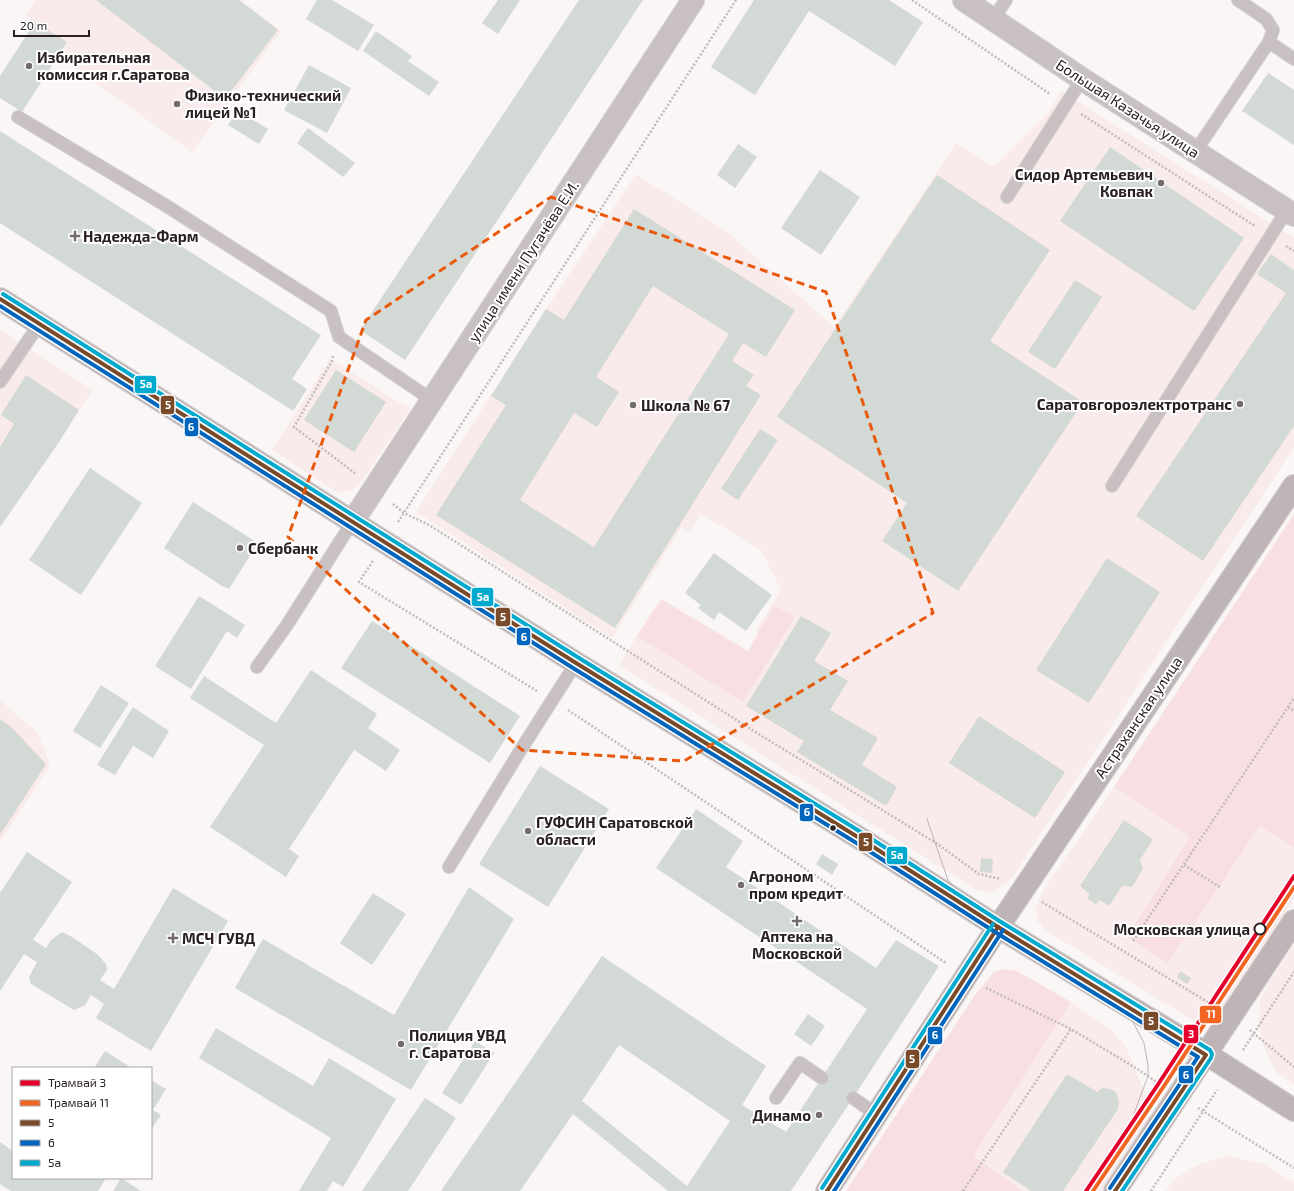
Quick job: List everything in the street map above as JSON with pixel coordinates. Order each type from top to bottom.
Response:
[{"type":"main road","points":[[0,298],[576,664],[861,839],[1294,1110]]},
{"type":"main road","name":"Астраханская улица","points":[[827,1191],[998,926],[1294,486]]},
{"type":"main road","points":[[1115,1191],[1294,921]]},
{"type":"street","name":"улица имени Пугачёва Е.И.","points":[[353,521],[693,0]]},
{"type":"street","name":"Большая Казачья улица","points":[[964,0],[1082,79],[1290,212]]},
{"type":"lane","points":[[993,19],[1006,0]]},
{"type":"lane","points":[[1195,152],[1269,42],[1273,30],[1266,19],[1238,0]]},
{"type":"lane","points":[[1269,42],[1294,59]]},
{"type":"lane","points":[[1007,197],[1082,79]]},
{"type":"lane","points":[[18,117],[165,205],[331,311],[339,337],[432,400]]},
{"type":"lane","points":[[1112,486],[1271,236],[1290,212]]},
{"type":"lane","points":[[0,382],[40,324]]},
{"type":"lane","points":[[257,667],[287,625],[353,521]]},
{"type":"lane","points":[[449,867],[520,751],[576,664]]},
{"type":"lane","points":[[776,1098],[800,1062],[822,1078]]},
{"type":"lane","points":[[853,1098],[877,1115]]},
{"type":"path","points":[[736,0],[359,582],[553,700],[939,958],[965,978],[1071,1029],[1140,1070],[1166,1088],[1294,1168]]},
{"type":"path","points":[[912,0],[1065,104],[1294,251]]},
{"type":"path","points":[[339,337],[332,361],[294,427],[374,487],[404,513],[429,525],[757,733],[936,843],[979,874],[998,878],[1022,890],[1125,953],[1211,1003],[1255,1033],[1294,1067]]},
{"type":"path","points":[[1133,940],[1294,698]]},
{"type":"path","points":[[1288,707],[1294,711]]},
{"type":"path","points":[[1184,865],[1220,887]]},
{"type":"path","points":[[1255,1033],[1294,972]]},
{"type":"path","points":[[963,1191],[1071,1029]]},
{"type":"path","points":[[1151,1191],[1204,1111]]},
{"type":"highlighted area","points":[[551,197],[826,292],[933,613],[684,761],[522,750],[288,537],[366,320]]},
{"type":"shaded area","name":"Физико-технический лицей №1","points":[[36,0],[240,0],[281,31],[192,152],[58,56],[66,42],[26,16]]},
{"type":"shaded area","points":[[1061,91],[1294,238],[1294,447],[1010,881],[992,893],[975,889],[619,665],[656,606],[750,670],[767,643],[756,631],[781,590],[761,550],[701,514],[689,532],[682,527],[612,638],[416,512],[546,309],[636,174],[727,232],[834,327],[956,143],[994,167],[1049,112]]},
{"type":"shaded area","points":[[0,330],[93,390],[0,527]]},
{"type":"shaded area","points":[[330,359],[410,409],[361,483],[352,490],[338,493],[272,450]]},
{"type":"shaded area","points":[[1294,514],[1294,848],[1260,826],[1168,963],[1127,937],[1190,837],[1114,787]]},
{"type":"shaded area","points":[[661,599],[748,651],[774,606],[795,617],[743,702],[637,636]]},
{"type":"shaded area","points":[[0,700],[38,734],[50,765],[0,842]]},
{"type":"shaded area","points":[[1114,787],[1190,837],[1127,937],[1168,963],[1260,826],[1294,848],[1294,899],[1216,1016],[1207,1020],[1194,1021],[1045,930],[1037,920],[1036,908],[1041,894]]},
{"type":"shaded area","points":[[1294,945],[1294,1084],[1277,1073],[1263,1044],[1259,1025],[1260,1001],[1268,984]]},
{"type":"shaded area","points":[[1003,969],[1017,971],[1071,1002],[973,1156],[1023,1191],[846,1191],[975,995],[994,972]]},
{"type":"shaded area","points":[[1071,1002],[1112,1030],[1127,1049],[1143,1089],[1150,1112],[1147,1128],[1106,1191],[1023,1191],[972,1156]]},
{"type":"shaded area","points":[[1226,1156],[1263,1163],[1294,1183],[1294,1191],[1166,1191],[1173,1180],[1197,1165]]},
{"type":"building","points":[[96,0],[239,0],[278,30],[225,99]]},
{"type":"building","points":[[317,0],[332,0],[374,25],[358,51],[306,19]]},
{"type":"building","points":[[498,0],[520,0],[498,34],[482,23]]},
{"type":"building","points":[[579,0],[643,0],[405,360],[360,330]]},
{"type":"building","points":[[754,0],[889,0],[923,22],[895,66],[809,11],[755,95],[711,67]]},
{"type":"building","name":"Избирательная комиссия г.Саратова","points":[[35,22],[67,42],[22,112],[0,98],[0,76]]},
{"type":"building","points":[[376,31],[412,56],[408,61],[439,82],[429,96],[363,51]]},
{"type":"building","points":[[309,65],[351,88],[327,133],[284,110]]},
{"type":"building","points":[[1268,73],[1294,90],[1294,145],[1242,111]]},
{"type":"building","points":[[237,111],[268,129],[259,144],[228,125]]},
{"type":"building","points":[[308,128],[355,163],[343,177],[297,143]]},
{"type":"building","points":[[0,131],[321,335],[292,379],[307,389],[293,411],[0,223]]},
{"type":"building","points":[[738,144],[757,157],[735,188],[717,175]]},
{"type":"building","points":[[1110,147],[1244,238],[1194,311],[1060,221]]},
{"type":"building","points":[[820,170],[860,197],[821,255],[781,228]]},
{"type":"building","points":[[937,175],[1050,250],[990,341],[1083,402],[958,591],[882,541],[907,503],[777,417]]},
{"type":"building","points":[[634,209],[795,310],[766,357],[743,343],[732,361],[754,375],[746,386],[761,395],[615,628],[436,515],[506,405],[491,396],[546,309],[564,320]],"holes":[[[653,286],[729,334],[594,547],[520,500],[574,413],[597,427],[619,392],[596,377]]]},
{"type":"building","points":[[1271,254],[1294,270],[1294,426],[1203,561],[1136,516],[1286,293],[1257,274]]},
{"type":"building","points":[[1075,280],[1102,297],[1055,369],[1028,352]]},
{"type":"building","points":[[336,370],[386,402],[354,452],[304,420]]},
{"type":"building","points":[[26,375],[79,410],[57,445],[0,527],[0,447],[14,424],[1,415]]},
{"type":"building","points":[[760,429],[778,440],[738,500],[721,489]]},
{"type":"building","points":[[90,468],[142,503],[81,595],[29,560]]},
{"type":"building","points":[[193,502],[258,543],[229,589],[164,548]]},
{"type":"building","points":[[714,553],[772,595],[746,631],[719,612],[714,620],[698,608],[701,605],[685,593]]},
{"type":"building","points":[[1107,558],[1160,592],[1089,703],[1036,670]]},
{"type":"building","points":[[199,596],[245,625],[237,638],[227,631],[191,689],[155,666]]},
{"type":"building","points":[[801,616],[831,633],[814,661],[848,681],[830,710],[878,738],[862,765],[897,787],[886,806],[797,752],[804,741],[746,706]]},
{"type":"building","points":[[372,621],[520,716],[490,763],[341,668]]},
{"type":"building","points":[[311,670],[377,714],[368,728],[400,750],[386,771],[354,750],[289,849],[299,856],[286,877],[210,827],[264,745],[190,698],[204,676],[276,723]]},
{"type":"building","points":[[101,685],[129,703],[100,748],[73,731]]},
{"type":"building","points":[[133,707],[169,731],[153,758],[133,746],[115,775],[97,765]]},
{"type":"building","points":[[979,716],[1065,772],[1035,818],[949,763]]},
{"type":"building","points":[[0,719],[12,728],[46,764],[0,835]]},
{"type":"building","points":[[540,766],[609,809],[548,907],[479,864]]},
{"type":"building","points":[[696,809],[743,841],[726,867],[876,968],[896,940],[939,966],[791,1191],[668,1191],[573,1114],[520,1191],[441,1191],[602,956],[766,1066],[742,1105],[786,1132],[867,1009],[656,868]],"holes":[[[619,1045],[730,1121],[687,1186],[582,1101]]]},
{"type":"building","points":[[1124,820],[1153,839],[1140,860],[1143,869],[1132,887],[1122,886],[1109,906],[1099,900],[1096,905],[1087,898],[1090,894],[1080,886]]},
{"type":"building","points":[[27,852],[72,882],[33,940],[46,948],[51,940],[62,932],[72,937],[97,954],[106,964],[107,970],[100,980],[114,989],[173,888],[228,921],[151,1051],[96,1018],[104,1004],[91,995],[85,1005],[74,1010],[31,984],[29,977],[37,962],[24,954],[0,991],[0,893]]},
{"type":"building","points":[[822,854],[838,864],[832,875],[816,864]]},
{"type":"building","points":[[981,858],[993,859],[992,873],[980,872]]},
{"type":"building","points":[[469,887],[514,919],[411,1090],[235,988],[263,939],[394,1015]]},
{"type":"building","points":[[373,893],[406,914],[372,965],[340,943]]},
{"type":"building","points":[[1180,971],[1191,978],[1187,984],[1177,977]]},
{"type":"building","points":[[808,1014],[825,1026],[811,1046],[794,1034]]},
{"type":"building","points":[[216,1028],[313,1086],[329,1058],[396,1099],[343,1187],[333,1181],[327,1191],[299,1191],[331,1138],[199,1058]]},
{"type":"building","points":[[475,1041],[494,1053],[461,1105],[442,1093]]},
{"type":"building","points":[[105,1051],[130,1067],[95,1067]]},
{"type":"building","points":[[1067,1074],[1097,1092],[1102,1088],[1110,1089],[1116,1092],[1119,1100],[1118,1109],[1063,1191],[1031,1191],[1003,1172]]},
{"type":"building","points":[[152,1081],[166,1089],[153,1110],[161,1115],[152,1128]]},
{"type":"building","points":[[425,1098],[456,1118],[408,1191],[362,1191]]},
{"type":"building","points":[[0,1142],[12,1150],[12,1179],[105,1179],[98,1191],[11,1191],[0,1184]]},
{"type":"building","points":[[120,1179],[123,1179],[141,1191],[113,1191]]},
{"type":"tram line","points":[[927,819],[948,880],[964,899],[1114,992],[1123,1003],[1144,1043],[1148,1065],[1148,1076],[1129,1127]]},
{"type":"tram line","name":"3","points":[[1086,1191],[1159,1083],[1294,876]]},
{"type":"tram line","name":"11","points":[[1093,1191],[1164,1086],[1294,887]]},
{"type":"transit line","name":"5а","points":[[3,294],[579,658],[864,834],[1001,922],[1210,1050],[1212,1054],[1211,1058],[1122,1191]]},
{"type":"transit line","name":"5","points":[[0,299],[576,663],[861,839],[998,927],[1206,1055],[1115,1191]]},
{"type":"transit line","name":"6","points":[[0,306],[573,668],[1198,1057],[1110,1188]]},
{"type":"transit line","name":"5а","points":[[822,1188],[993,924]]},
{"type":"transit line","name":"5","points":[[827,1191],[998,927]]},
{"type":"transit line","name":"6","points":[[834,1191],[1003,930]]},
{"type":"place","name":"Избирательная комиссия г.Саратова","points":[[29,66]]},
{"type":"place","name":"Физико-технический лицей №1","points":[[177,104]]},
{"type":"place","name":"Сидор Артемьевич Ковпак","points":[[1161,183]]},
{"type":"place","name":"Надежда-Фарм","points":[[75,236]]},
{"type":"place","name":"Саратовгороэлектротранс","points":[[1240,404]]},
{"type":"place","name":"Школа № 67","points":[[633,405]]},
{"type":"place","name":"Сбербанк","points":[[240,548]]},
{"type":"place","name":"ГУФСИН Саратовской области","points":[[528,831]]},
{"type":"place","name":"Агроном пром кредит","points":[[741,885]]},
{"type":"place","name":"Аптека на Московской","points":[[797,921]]},
{"type":"place","name":"Московская улица","points":[[1260,929]]},
{"type":"place","name":"МСЧ ГУВД","points":[[173,938]]},
{"type":"place","name":"Полиция УВД г. Саратова","points":[[401,1044]]},
{"type":"place","name":"Динамо","points":[[819,1115]]}]
